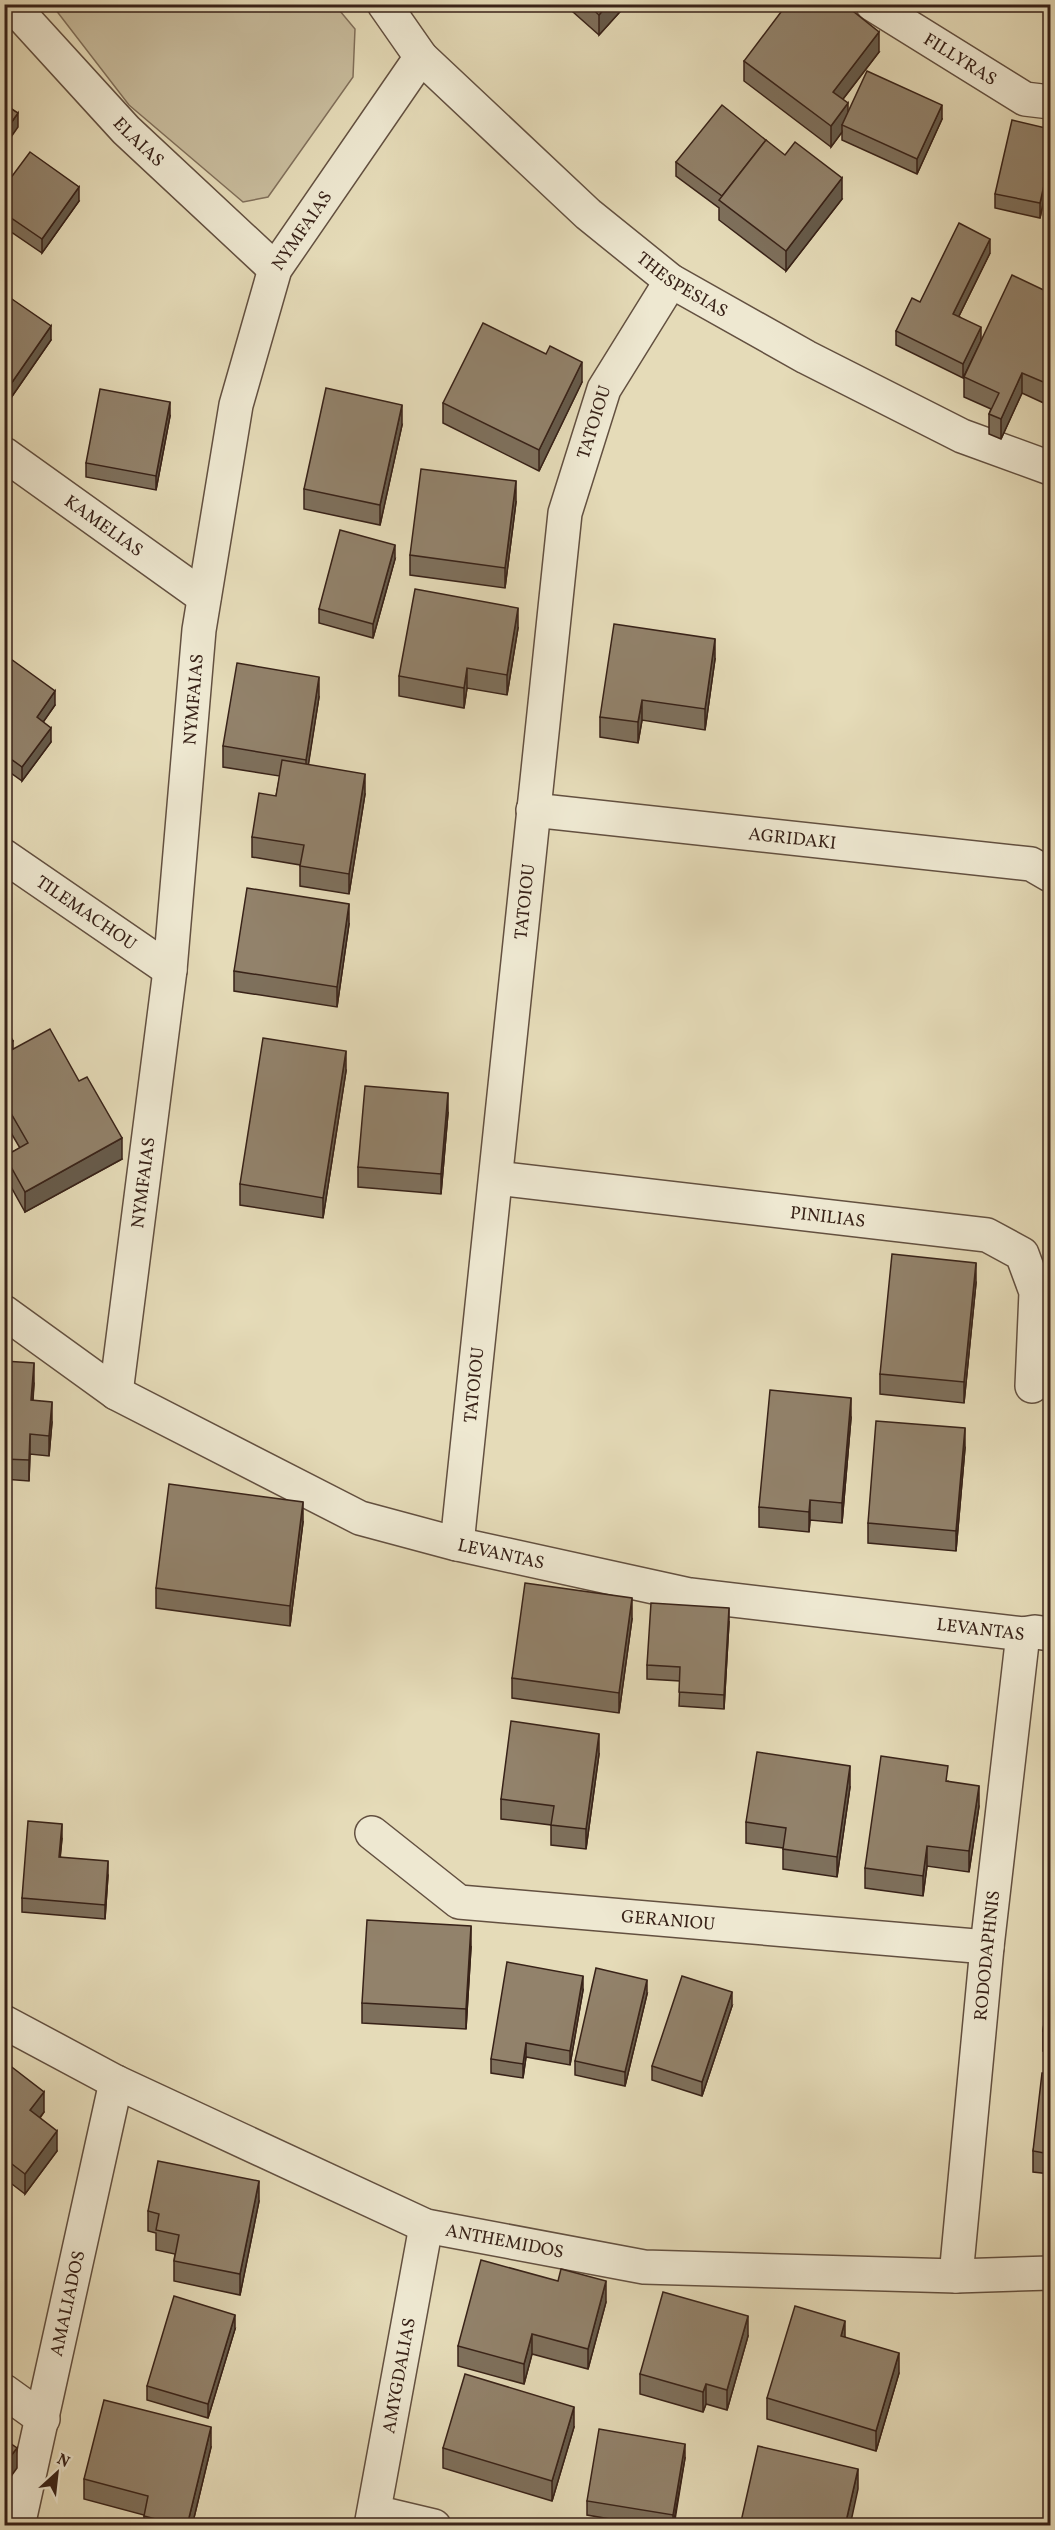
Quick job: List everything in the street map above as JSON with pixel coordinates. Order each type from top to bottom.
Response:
[{"type":"street","name":"ELAIAS","points":[[10,4],[126,130],[275,269]]},
{"type":"street","name":"THESPESIAS","points":[[384,4],[421,57],[588,214],[671,281],[806,357],[962,436],[1050,468]]},
{"type":"street","name":"FILLYRAS","points":[[873,4],[1025,99],[1050,102]]},
{"type":"street","name":"NYMFAIAS","points":[[116,1393],[170,970],[199,630],[236,405],[275,269],[421,57]]},
{"type":"street","name":"TATOIOU","points":[[457,1544],[565,513],[604,389],[671,281]]},
{"type":"street","name":"KAMELIAS","points":[[4,454],[204,597]]},
{"type":"street","name":"AGRIDAKI","points":[[533,810],[1031,864],[1050,875]]},
{"type":"street","name":"TILEMACHOU","points":[[4,856],[170,970]]},
{"type":"street","name":"PINILIAS","points":[[496,1178],[987,1236],[1022,1254],[1036,1292],[1032,1386]]},
{"type":"street","name":"LEVANTAS","points":[[4,1312],[116,1393],[360,1518],[457,1544],[690,1595],[1037,1634]]},
{"type":"street","name":"RODODAPHNIS","points":[[956,2276],[987,1947],[1037,1634]]},
{"type":"street","name":"GERANIOU","points":[[372,1833],[459,1902],[987,1947]]},
{"type":"street","name":"ANTHEMIDOS","points":[[4,2022],[116,2082],[426,2226],[644,2267],[956,2276],[1050,2273]]},
{"type":"street","name":"AMALIADOS","points":[[18,2526],[116,2082]]},
{"type":"street","name":"AMYGDALIAS","points":[[373,2519],[426,2226]]},
{"type":"street","points":[[4,2391],[43,2419]]},
{"type":"street","points":[[373,2519],[434,2526]]},
{"type":"shaded area","points":[[52,5],[335,5],[355,29],[353,77],[268,197],[243,202],[129,105]]},
{"type":"building","points":[[587,4],[608,4],[599,15]]},
{"type":"building","points":[[787,4],[844,4],[879,32],[833,92],[848,103],[831,126],[744,61]]},
{"type":"building","points":[[867,71],[942,105],[917,159],[842,125]]},
{"type":"building","points":[[4,104],[18,113],[4,133]]},
{"type":"building","points":[[722,105],[766,140],[722,196],[676,162]]},
{"type":"building","points":[[1012,120],[1050,129],[1050,182],[1045,181],[1040,203],[995,194]]},
{"type":"building","points":[[766,140],[785,155],[795,142],[842,178],[786,251],[719,200]]},
{"type":"building","points":[[30,152],[79,187],[42,239],[4,213],[4,187]]},
{"type":"building","points":[[959,223],[990,239],[953,314],[981,327],[963,364],[896,331],[912,298],[920,302]]},
{"type":"building","points":[[1012,275],[1050,293],[1050,379],[1048,384],[1022,373],[1001,419],[989,414],[999,393],[964,377]]},
{"type":"building","points":[[9,297],[51,326],[6,391],[4,390],[4,304]]},
{"type":"building","points":[[483,323],[546,354],[550,346],[582,362],[539,450],[443,403]]},
{"type":"building","points":[[326,388],[402,405],[380,505],[304,489]]},
{"type":"building","points":[[100,389],[170,402],[156,476],[86,463]]},
{"type":"building","points":[[421,469],[516,481],[505,568],[410,555]]},
{"type":"building","points":[[340,530],[395,545],[373,624],[319,609]]},
{"type":"building","points":[[415,589],[518,608],[507,675],[467,668],[464,688],[399,676]]},
{"type":"building","points":[[614,624],[715,639],[705,709],[642,700],[638,722],[600,717]]},
{"type":"building","points":[[4,654],[55,691],[37,717],[51,728],[22,767],[4,754]]},
{"type":"building","points":[[237,663],[319,677],[306,760],[223,746]]},
{"type":"building","points":[[282,760],[365,774],[349,874],[300,866],[304,845],[252,837],[259,793],[276,796]]},
{"type":"building","points":[[247,888],[349,904],[337,987],[234,971]]},
{"type":"building","points":[[4,1025],[13,1041],[4,1045]]},
{"type":"building","points":[[50,1029],[79,1081],[87,1077],[122,1138],[25,1192],[5,1156],[28,1143],[4,1101],[4,1054]]},
{"type":"building","points":[[263,1038],[346,1051],[323,1198],[240,1184]]},
{"type":"building","points":[[365,1086],[448,1093],[441,1174],[358,1167]]},
{"type":"building","points":[[892,1254],[976,1263],[964,1382],[880,1374]]},
{"type":"building","points":[[4,1361],[34,1363],[31,1400],[52,1402],[49,1436],[30,1434],[29,1460],[4,1459]]},
{"type":"building","points":[[770,1390],[851,1398],[842,1503],[810,1500],[809,1512],[759,1507]]},
{"type":"building","points":[[876,1421],[965,1428],[956,1531],[868,1523]]},
{"type":"building","points":[[169,1484],[303,1502],[290,1606],[156,1588]]},
{"type":"building","points":[[525,1583],[632,1598],[619,1693],[512,1678]]},
{"type":"building","points":[[651,1603],[729,1608],[724,1695],[679,1692],[680,1667],[647,1665]]},
{"type":"building","points":[[511,1721],[599,1734],[586,1829],[551,1825],[554,1806],[501,1799]]},
{"type":"building","points":[[757,1752],[850,1766],[837,1857],[783,1849],[786,1828],[746,1822]]},
{"type":"building","points":[[881,1756],[948,1766],[946,1781],[979,1786],[969,1851],[927,1846],[923,1876],[865,1868]]},
{"type":"building","points":[[28,1821],[62,1824],[59,1857],[108,1861],[105,1905],[22,1898]]},
{"type":"building","points":[[367,1920],[471,1926],[466,2009],[362,2003]]},
{"type":"building","points":[[507,1962],[583,1976],[570,2051],[526,2043],[523,2064],[491,2059]]},
{"type":"building","points":[[596,1968],[647,1980],[625,2072],[575,2061]]},
{"type":"building","points":[[1050,1975],[1050,2032],[1043,2031]]},
{"type":"building","points":[[682,1976],[732,1992],[702,2082],[652,2066]]},
{"type":"building","points":[[4,2061],[44,2092],[30,2110],[57,2131],[25,2174],[4,2158]]},
{"type":"building","points":[[1042,2073],[1050,2074],[1050,2154],[1033,2151]]},
{"type":"building","points":[[158,2161],[259,2181],[240,2274],[174,2261],[179,2235],[156,2230],[159,2214],[148,2211]]},
{"type":"building","points":[[481,2260],[558,2281],[561,2269],[606,2281],[588,2349],[532,2334],[524,2364],[458,2346]]},
{"type":"building","points":[[663,2292],[748,2316],[727,2390],[706,2384],[703,2392],[640,2374]]},
{"type":"building","points":[[174,2296],[235,2315],[208,2404],[147,2386]]},
{"type":"building","points":[[795,2306],[845,2321],[841,2336],[899,2353],[876,2431],[767,2398]]},
{"type":"building","points":[[465,2374],[574,2407],[552,2481],[443,2448]]},
{"type":"building","points":[[104,2400],[211,2427],[187,2526],[144,2516],[148,2496],[84,2479]]},
{"type":"building","points":[[599,2429],[685,2444],[673,2515],[587,2501]]},
{"type":"building","points":[[4,2439],[17,2448],[4,2465]]},
{"type":"building","points":[[758,2446],[858,2469],[845,2526],[740,2526]]}]
